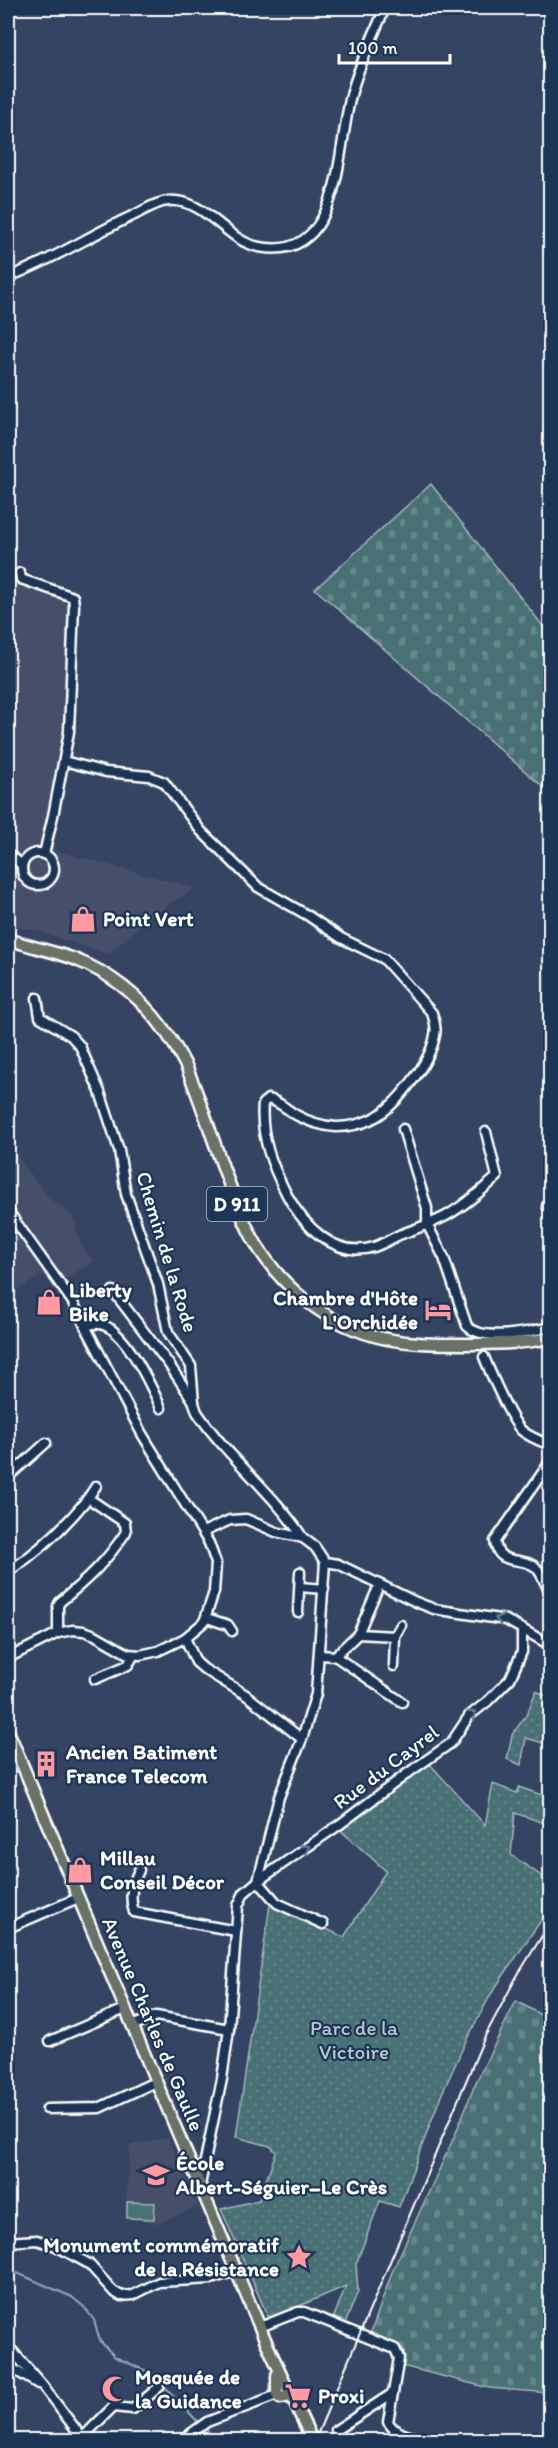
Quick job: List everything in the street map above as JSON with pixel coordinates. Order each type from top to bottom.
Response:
[{"type":"main road","name":"D 911","points":[[8,939],[73,959],[96,969],[134,995],[155,1017],[174,1043],[186,1066],[249,1230],[279,1275],[314,1307],[360,1331],[384,1339],[406,1342],[512,1344],[550,1338]]},
{"type":"main road","name":"Avenue Charles de Gaulle","points":[[8,1731],[276,2365],[284,2391],[305,2440]]},
{"type":"street","points":[[8,277],[110,226],[168,201],[199,208],[241,241],[250,245],[262,248],[284,248],[308,238],[322,218],[332,194],[353,88],[385,8]]},
{"type":"street","points":[[20,573],[21,579],[73,592],[70,717],[64,761],[44,854]]},
{"type":"street","points":[[64,761],[106,772],[149,776],[164,782],[201,831],[258,887],[341,938],[384,959],[432,1013],[436,1023],[435,1036],[420,1068],[405,1091],[373,1119],[354,1126],[335,1127],[298,1116],[275,1100],[268,1099],[263,1103],[262,1115],[266,1144],[276,1174],[297,1211],[320,1237],[336,1245],[354,1249],[373,1247],[427,1224],[465,1203],[497,1178],[486,1132]]},
{"type":"street","points":[[33,853],[44,854],[51,860],[54,869],[47,882],[36,885],[27,880],[22,873],[22,865],[33,853]]},
{"type":"street","points":[[8,854],[22,865]]},
{"type":"street","name":"Chemin de la Rode","points":[[37,998],[40,1017],[71,1036],[80,1046],[100,1092],[119,1150],[126,1194],[158,1284],[168,1332],[191,1366],[194,1403],[197,1412],[244,1471],[290,1519],[303,1538],[315,1547],[325,1562]]},
{"type":"street","points":[[403,1129],[427,1208],[427,1224],[444,1258],[467,1326],[471,1330],[490,1334],[531,1332],[550,1327]]},
{"type":"street","points":[[8,1211],[67,1293],[112,1381],[175,1490],[203,1532],[216,1563],[214,1592],[207,1618],[185,1638],[158,1650],[134,1655],[123,1652],[84,1631],[72,1630],[57,1633],[8,1658]]},
{"type":"street","points":[[113,1290],[168,1363],[194,1403]]},
{"type":"street","points":[[85,1326],[99,1323],[107,1326],[123,1343],[140,1363],[161,1408]]},
{"type":"street","points":[[484,1357],[520,1429],[533,1438],[550,1445]]},
{"type":"street","points":[[8,1477],[46,1443]]},
{"type":"street","points":[[550,1462],[495,1541],[496,1549],[511,1561],[531,1563],[540,1570],[550,1590]]},
{"type":"street","points":[[8,1572],[40,1549],[66,1525],[96,1486]]},
{"type":"street","points":[[57,1633],[57,1606],[94,1573],[126,1532],[125,1523],[88,1498]]},
{"type":"street","points":[[203,1532],[230,1520],[242,1519],[276,1532],[303,1538]]},
{"type":"street","points":[[200,2185],[222,2079],[241,1899],[244,1893],[258,1881],[279,1797],[302,1739],[316,1694],[325,1562],[338,1564],[434,1609],[487,1615],[506,1620],[550,1645]]},
{"type":"street","points":[[298,1612],[300,1572]]},
{"type":"street","points":[[300,1587],[324,1589]]},
{"type":"street","points":[[335,1656],[358,1634],[377,1590]]},
{"type":"street","points":[[207,1618],[228,1625],[232,1631]]},
{"type":"street","points":[[394,1666],[395,1636],[401,1625]]},
{"type":"street","name":"Rue du Cayrel","points":[[258,1881],[451,1743],[469,1716],[510,1679],[522,1652],[522,1629]]},
{"type":"street","points":[[358,1634],[395,1636]]},
{"type":"street","points":[[185,1638],[196,1662],[204,1669],[246,1695],[302,1739]]},
{"type":"street","points":[[95,1679],[128,1665],[134,1655]]},
{"type":"street","points":[[320,1655],[335,1656],[402,1702]]},
{"type":"street","points":[[139,1870],[131,1890],[130,1901],[134,1912],[236,1931]]},
{"type":"street","points":[[258,1881],[277,1903],[323,1924]]},
{"type":"street","points":[[8,1929],[78,1898]]},
{"type":"street","points":[[50,2041],[125,2009]]},
{"type":"street","points":[[132,2026],[156,2016],[229,2029]]},
{"type":"street","points":[[47,2109],[99,2108],[155,2082]]},
{"type":"street","points":[[8,2242],[37,2240],[56,2246],[89,2264],[112,2291],[121,2296],[133,2295],[159,2282],[212,2279],[236,2271]]},
{"type":"street","points":[[260,2327],[298,2312],[304,2312],[395,2349],[399,2358],[388,2422],[393,2429],[402,2434],[442,2440]]},
{"type":"street","points":[[8,2346],[42,2385],[83,2439],[113,2407],[133,2409],[159,2387]]},
{"type":"street","points":[[8,2366],[42,2385]]},
{"type":"street","points":[[182,2440],[207,2422],[284,2391]]},
{"type":"street","points":[[336,2430],[393,2393]]},
{"type":"shaded area","points":[[8,563],[34,577],[75,591],[80,600],[75,645],[76,717],[53,850],[195,888],[150,917],[108,954],[37,931],[8,925]]},
{"type":"shaded area","points":[[8,1144],[49,1198],[73,1216],[82,1247],[94,1262],[63,1279],[54,1267],[17,1291],[8,1275]]},
{"type":"shaded area","name":"École Albert-Séguier–Le Crès","points":[[168,2138],[198,2206],[159,2223],[125,2218],[130,2145]]},
{"type":"green space","points":[[431,484],[550,635],[550,793],[315,589]]},
{"type":"green space","points":[[536,1691],[550,1697],[550,1745],[526,1738],[521,1765],[507,1759],[512,1735],[527,1714]]},
{"type":"green space","name":"Parc de la Victoire","points":[[429,1763],[485,1825],[493,1784],[517,1793],[519,1787],[550,1798],[550,1825],[515,1813],[511,1855],[550,1882],[550,1907],[491,1994],[466,2041],[440,2098],[399,2207],[380,2201],[356,2264],[358,2291],[345,2324],[333,2319],[346,2286],[269,2319],[221,2209],[259,2200],[276,2152],[270,2146],[236,2137],[270,1904],[344,1937],[386,1871],[338,1828]]},
{"type":"green space","points":[[516,2001],[550,2020],[550,2049],[546,2057],[550,2059],[550,2393],[489,2388],[402,2366],[404,2352],[399,2345],[370,2335],[392,2272],[455,2135],[475,2084]]},
{"type":"green space","points":[[127,2202],[155,2203],[154,2219],[127,2218]]},
{"type":"waterway","points":[[8,2269],[72,2297],[94,2320],[100,2341],[115,2357],[153,2374],[199,2423]]},
{"type":"waterway","points":[[203,2427],[217,2440]]},
{"type":"railway","points":[[315,2440],[485,2036],[517,1976],[550,1923]]},
{"type":"place","name":"Point Vert","points":[[83,919]]},
{"type":"place","name":"Liberty Bike","points":[[49,1302]]},
{"type":"place","name":"Chambre d'Hôte L'Orchidée","points":[[438,1310]]},
{"type":"place","name":"Ancien Batiment France Telecom","points":[[46,1764]]},
{"type":"place","name":"Millau Conseil Décor","points":[[80,1870]]},
{"type":"place","name":"École Albert-Séguier–Le Crès","points":[[156,2175]]},
{"type":"place","name":"Monument commémoratif de la Résistance","points":[[299,2257]]},
{"type":"place","name":"Mosquée de la Guidance","points":[[115,2389]]},
{"type":"place","name":"Proxi","points":[[298,2396]]}]
